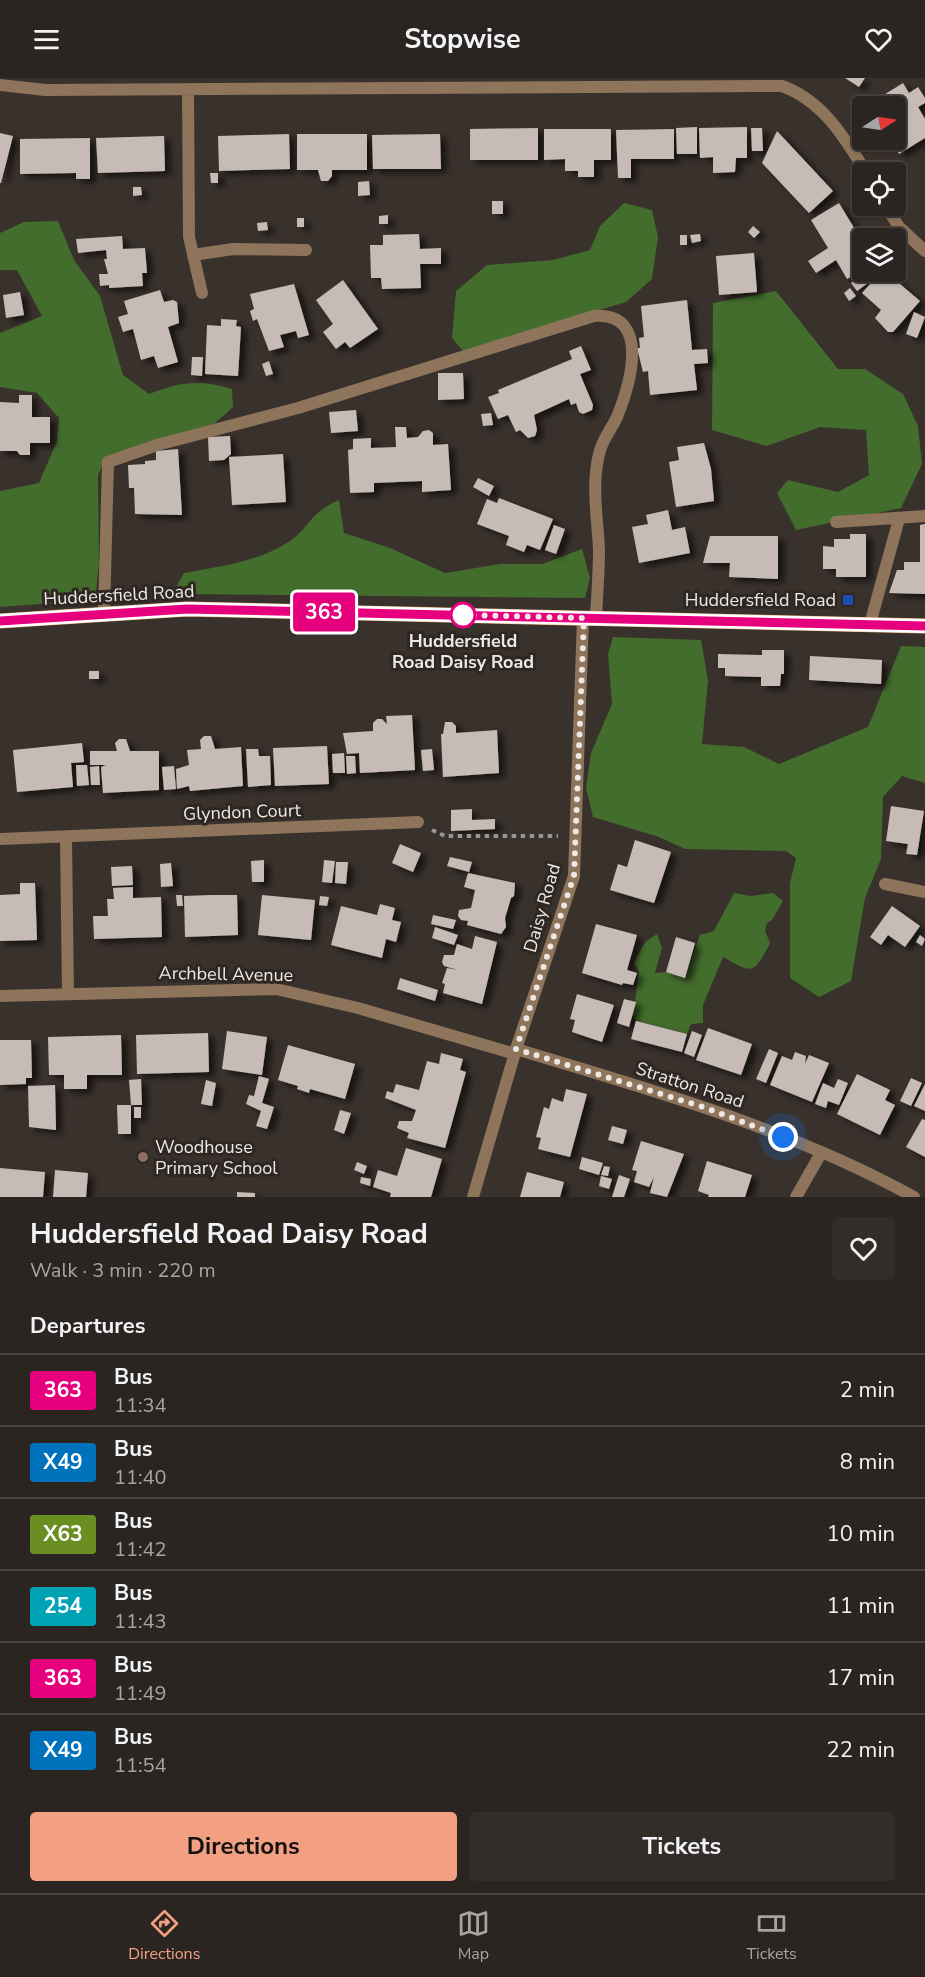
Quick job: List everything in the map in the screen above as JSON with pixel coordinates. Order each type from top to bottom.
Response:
[{"type":"main road","name":"Huddersfield Road","points":[[0,621],[187,609],[925,626]]},
{"type":"street","points":[[0,85],[45,90],[188,90],[385,83],[782,86],[799,92],[817,106],[860,162]]},
{"type":"street","points":[[188,90],[189,237],[202,293]]},
{"type":"street","points":[[892,216],[899,227],[925,252]]},
{"type":"street","points":[[193,255],[233,249],[306,250]]},
{"type":"street","name":"Daisy Road","points":[[104,614],[108,462],[157,445],[298,408],[594,316],[607,315],[619,319],[628,332],[632,348],[630,378],[616,418],[597,459],[595,483],[598,580],[590,618],[574,876],[516,1051],[473,1197]]},
{"type":"street","points":[[836,522],[925,516]]},
{"type":"street","points":[[870,624],[899,519]]},
{"type":"street","name":"Glyndon Court","points":[[0,839],[418,822]]},
{"type":"street","points":[[66,837],[68,994]]},
{"type":"street","points":[[885,884],[925,892]]},
{"type":"street","name":"Archbell Avenue","points":[[0,996],[232,988],[295,991],[516,1051]]},
{"type":"street","name":"Stratton Road","points":[[516,1051],[735,1118],[821,1153],[914,1197]]},
{"type":"street","points":[[796,1197],[821,1153]]},
{"type":"path","points":[[418,822],[445,836],[576,836]]},
{"type":"green space","points":[[624,203],[652,210],[658,237],[652,279],[626,302],[463,351],[452,338],[456,291],[487,265],[553,260],[590,250],[600,226]]},
{"type":"green space","points":[[58,221],[74,260],[100,296],[123,375],[149,394],[190,383],[232,389],[233,407],[214,424],[106,458],[98,475],[99,564],[95,600],[0,607],[0,491],[39,483],[57,441],[59,418],[37,393],[0,387],[0,333],[42,316],[17,270],[0,270],[0,233],[24,222]]},
{"type":"green space","points":[[776,291],[838,369],[865,369],[903,394],[918,426],[922,464],[901,508],[796,530],[777,493],[788,480],[838,492],[869,475],[866,430],[820,427],[767,446],[712,430],[713,303]]},
{"type":"green space","points":[[339,500],[344,533],[390,548],[445,573],[500,564],[542,564],[582,549],[590,578],[585,598],[188,594],[176,587],[184,573],[239,562],[279,548],[297,535],[322,510]]},
{"type":"green space","points":[[613,637],[701,640],[708,680],[702,744],[744,747],[779,764],[868,727],[901,646],[925,647],[925,783],[902,776],[883,797],[881,859],[865,898],[851,981],[819,997],[790,978],[790,883],[796,858],[786,851],[685,849],[659,837],[593,817],[586,788],[591,753],[612,704],[608,654]]},
{"type":"green space","points":[[734,893],[751,896],[773,893],[783,901],[772,920],[767,923],[765,931],[770,943],[760,961],[756,966],[747,968],[723,957],[703,1005],[703,1023],[691,1024],[687,1034],[636,1021],[633,1015],[639,971],[634,963],[645,942],[657,934],[662,948],[655,973],[666,972],[685,978],[700,935],[714,931]]},
{"type":"building","points":[[845,78],[865,78],[859,87]]},
{"type":"building","points":[[903,83],[909,93],[918,87],[925,98],[925,103],[918,107],[925,119],[925,138],[906,150],[906,96],[882,96]]},
{"type":"building","points":[[697,127],[697,154],[677,154],[676,128]]},
{"type":"building","points":[[747,127],[747,158],[736,158],[735,172],[713,173],[713,157],[700,158],[699,128]]},
{"type":"building","points":[[538,128],[538,160],[470,160],[470,129]]},
{"type":"building","points":[[751,128],[762,128],[763,151],[752,151]]},
{"type":"building","points":[[544,129],[611,129],[611,160],[594,160],[594,177],[578,177],[578,171],[565,171],[565,159],[544,160]]},
{"type":"building","points":[[674,129],[674,159],[631,159],[631,178],[618,178],[616,130]]},
{"type":"building","points":[[777,131],[833,191],[809,213],[762,163]]},
{"type":"building","points":[[0,133],[13,136],[1,183],[0,183]]},
{"type":"building","points":[[289,134],[290,169],[219,171],[218,136]]},
{"type":"building","points":[[297,134],[367,134],[367,170],[332,170],[332,176],[328,181],[321,181],[318,170],[297,170]]},
{"type":"building","points":[[440,134],[441,169],[373,169],[372,135]]},
{"type":"building","points":[[164,136],[165,171],[98,173],[96,138]]},
{"type":"building","points":[[90,138],[90,179],[76,179],[76,173],[20,174],[20,139]]},
{"type":"building","points":[[210,173],[218,173],[218,183],[211,183]]},
{"type":"building","points":[[369,181],[370,195],[358,196],[358,182]]},
{"type":"building","points":[[133,187],[141,187],[142,195],[133,196]]},
{"type":"building","points":[[492,201],[503,201],[503,214],[492,214]]},
{"type":"building","points":[[839,203],[854,228],[852,228],[852,276],[847,279],[836,260],[816,273],[808,261],[828,248],[811,220]]},
{"type":"building","points":[[388,215],[388,224],[379,224],[379,216]]},
{"type":"building","points":[[297,218],[304,218],[304,227],[297,227]]},
{"type":"building","points":[[267,222],[268,230],[258,231],[257,223]]},
{"type":"building","points":[[753,226],[760,232],[754,238],[748,232]]},
{"type":"building","points":[[419,234],[420,249],[441,248],[441,264],[420,264],[421,288],[382,289],[381,278],[371,278],[370,245],[383,245],[383,235]]},
{"type":"building","points":[[700,234],[701,241],[692,243],[690,235]]},
{"type":"building","points":[[680,235],[687,235],[687,245],[680,245]]},
{"type":"building","points":[[122,236],[123,249],[145,248],[147,273],[142,273],[143,286],[109,288],[109,285],[100,286],[99,274],[108,274],[104,259],[107,259],[106,250],[78,253],[76,239]]},
{"type":"building","points":[[754,253],[757,292],[719,295],[716,256]]},
{"type":"building","points":[[343,280],[378,329],[350,348],[345,342],[336,349],[323,332],[333,324],[316,300]]},
{"type":"building","points":[[852,282],[869,282],[857,291]]},
{"type":"building","points":[[872,282],[898,282],[920,301],[893,332],[888,332],[875,318],[881,310],[862,293]]},
{"type":"building","points":[[294,284],[309,335],[298,338],[296,331],[280,335],[284,347],[269,351],[257,319],[253,321],[250,311],[254,309],[250,294]]},
{"type":"building","points":[[850,288],[856,296],[849,301],[844,293]]},
{"type":"building","points":[[160,290],[164,302],[173,300],[177,302],[179,323],[168,327],[178,362],[158,368],[154,356],[141,360],[133,329],[123,332],[118,317],[128,314],[124,301]]},
{"type":"building","points":[[20,292],[24,315],[6,318],[3,295]]},
{"type":"building","points":[[687,300],[692,350],[707,349],[708,363],[694,364],[697,390],[650,395],[648,371],[643,372],[637,348],[640,348],[639,338],[644,337],[641,306]]},
{"type":"building","points":[[914,312],[925,317],[917,338],[906,334]]},
{"type":"building","points":[[221,319],[237,320],[236,326],[241,327],[238,376],[205,374],[207,325],[221,326]]},
{"type":"building","points":[[581,346],[591,370],[580,374],[593,405],[592,410],[583,414],[579,412],[576,403],[571,405],[569,399],[534,415],[537,430],[535,436],[528,438],[520,430],[516,432],[508,415],[498,419],[488,397],[499,393],[498,390],[572,359],[569,351]]},
{"type":"building","points":[[192,357],[203,357],[202,376],[191,375]]},
{"type":"building","points":[[269,361],[273,374],[266,376],[262,364]]},
{"type":"building","points":[[438,373],[463,373],[464,399],[438,400]]},
{"type":"building","points":[[19,395],[32,395],[32,417],[50,417],[50,443],[30,443],[30,455],[20,455],[17,451],[0,451],[0,402],[19,403]]},
{"type":"building","points":[[356,410],[358,431],[331,433],[329,412]]},
{"type":"building","points":[[491,413],[493,425],[483,426],[481,414]]},
{"type":"building","points":[[395,427],[406,427],[407,438],[418,437],[423,431],[429,430],[433,433],[433,445],[448,444],[451,490],[422,492],[422,481],[374,483],[374,492],[350,493],[348,450],[353,449],[353,439],[371,438],[371,448],[396,447]]},
{"type":"building","points":[[230,436],[231,454],[224,460],[209,461],[208,437]]},
{"type":"building","points":[[704,443],[711,469],[714,501],[676,507],[669,462],[679,460],[677,447]]},
{"type":"building","points":[[178,449],[182,515],[135,514],[134,488],[129,488],[128,465],[145,464],[145,461],[156,460],[156,451]]},
{"type":"building","points":[[283,454],[286,502],[232,505],[229,457]]},
{"type":"building","points":[[478,478],[494,486],[489,496],[473,487]]},
{"type":"building","points":[[499,498],[553,519],[540,550],[527,545],[524,552],[506,545],[509,536],[477,524],[487,499],[497,503]]},
{"type":"building","points":[[668,510],[672,530],[685,527],[690,553],[639,563],[632,527],[648,524],[646,515]]},
{"type":"building","points":[[925,524],[925,594],[889,593],[897,570],[904,570],[904,562],[920,562],[920,525]]},
{"type":"building","points":[[554,525],[565,529],[556,554],[545,550]]},
{"type":"building","points":[[850,534],[866,534],[866,577],[836,577],[836,569],[823,569],[823,546],[834,547],[834,539],[850,539]]},
{"type":"building","points":[[710,536],[778,536],[778,579],[729,577],[730,563],[703,563]]},
{"type":"building","points":[[762,650],[784,650],[784,674],[781,674],[780,686],[761,686],[761,677],[725,676],[725,668],[718,668],[718,654],[762,655]]},
{"type":"building","points":[[810,656],[882,660],[881,684],[809,680]]},
{"type":"building","points":[[89,671],[99,671],[99,679],[89,679]]},
{"type":"building","points":[[412,715],[415,770],[360,773],[359,753],[347,754],[343,733],[373,731],[373,723],[377,719],[382,719],[387,724],[386,716]]},
{"type":"building","points":[[445,722],[452,722],[456,726],[456,733],[497,730],[499,773],[443,777],[441,734],[443,734]]},
{"type":"building","points":[[204,736],[211,736],[215,749],[241,747],[243,786],[190,791],[189,786],[177,789],[176,769],[189,765],[187,750],[201,749],[200,740]]},
{"type":"building","points":[[119,739],[126,739],[130,751],[159,751],[159,790],[103,793],[101,767],[106,765],[90,765],[90,751],[117,751],[115,743]]},
{"type":"building","points":[[82,743],[84,762],[71,763],[73,787],[17,792],[13,750]]},
{"type":"building","points":[[327,746],[329,784],[275,786],[273,748]]},
{"type":"building","points":[[246,749],[258,749],[259,756],[270,756],[271,785],[248,787]]},
{"type":"building","points":[[432,749],[434,770],[423,771],[421,750]]},
{"type":"building","points":[[344,753],[345,773],[333,773],[332,754]]},
{"type":"building","points":[[346,756],[355,756],[356,773],[347,774]]},
{"type":"building","points":[[76,765],[87,765],[89,785],[77,786]]},
{"type":"building","points":[[99,766],[100,785],[91,785],[90,767]]},
{"type":"building","points":[[174,766],[176,789],[164,790],[162,767]]},
{"type":"building","points":[[891,806],[924,811],[917,855],[906,854],[908,844],[886,841]]},
{"type":"building","points":[[472,809],[472,820],[495,819],[495,829],[451,831],[451,810]]},
{"type":"building","points":[[635,840],[671,852],[654,903],[610,890],[618,864],[627,867]]},
{"type":"building","points":[[400,844],[421,853],[413,872],[392,863]]},
{"type":"building","points":[[450,857],[472,862],[469,872],[447,866]]},
{"type":"building","points":[[264,860],[264,882],[252,882],[251,861]]},
{"type":"building","points":[[324,860],[335,861],[332,883],[322,882]]},
{"type":"building","points":[[336,862],[348,862],[346,884],[335,883]]},
{"type":"building","points":[[171,863],[173,886],[161,887],[160,864]]},
{"type":"building","points":[[132,866],[133,885],[112,886],[111,867]]},
{"type":"building","points":[[468,873],[515,883],[514,896],[511,898],[505,918],[506,927],[501,934],[467,925],[468,921],[461,920],[458,916],[459,910],[471,908],[475,890],[464,887]]},
{"type":"building","points":[[20,883],[35,883],[37,940],[0,941],[0,895],[20,894]]},
{"type":"building","points":[[133,887],[133,898],[161,897],[162,937],[94,939],[93,916],[108,916],[107,899],[114,899],[113,888]]},
{"type":"building","points":[[176,895],[182,895],[183,906],[177,906]]},
{"type":"building","points":[[237,895],[238,935],[185,937],[184,896]]},
{"type":"building","points":[[262,895],[315,900],[311,940],[258,935]]},
{"type":"building","points":[[320,896],[329,897],[327,906],[319,905]]},
{"type":"building","points":[[380,904],[395,908],[392,920],[401,922],[396,942],[386,939],[382,958],[331,945],[341,906],[377,915]]},
{"type":"building","points":[[892,906],[920,926],[905,947],[888,935],[881,945],[870,937]]},
{"type":"building","points":[[433,915],[456,920],[453,929],[431,924]]},
{"type":"building","points":[[596,924],[637,935],[627,970],[637,973],[633,985],[623,983],[622,985],[582,973]]},
{"type":"building","points":[[435,927],[458,935],[454,945],[432,938]]},
{"type":"building","points":[[920,935],[925,939],[922,946],[916,942]]},
{"type":"building","points":[[475,936],[497,942],[482,1004],[443,993],[445,984],[442,983],[447,968],[458,970],[444,966],[442,962],[444,955],[454,955],[457,944],[472,949]]},
{"type":"building","points":[[676,937],[695,943],[685,978],[666,972]]},
{"type":"building","points":[[400,978],[438,990],[435,1001],[397,989]]},
{"type":"building","points":[[577,994],[614,1005],[602,1042],[572,1032],[575,1020],[570,1019]]},
{"type":"building","points":[[624,999],[636,1002],[629,1027],[617,1023]]},
{"type":"building","points":[[636,1021],[687,1034],[682,1052],[631,1039]]},
{"type":"building","points":[[708,1028],[752,1044],[741,1075],[696,1060]]},
{"type":"building","points":[[227,1031],[267,1037],[262,1075],[222,1069]]},
{"type":"building","points":[[692,1031],[702,1035],[694,1057],[684,1053]]},
{"type":"building","points":[[208,1033],[209,1072],[137,1074],[136,1035]]},
{"type":"building","points":[[121,1035],[122,1075],[87,1075],[87,1089],[64,1089],[64,1075],[49,1075],[48,1037]]},
{"type":"building","points":[[0,1040],[31,1040],[32,1078],[26,1078],[26,1084],[0,1085]]},
{"type":"building","points":[[288,1045],[355,1064],[345,1099],[310,1089],[309,1093],[297,1089],[298,1086],[278,1080]]},
{"type":"building","points":[[769,1049],[778,1053],[766,1083],[756,1079]]},
{"type":"building","points":[[795,1052],[806,1056],[805,1064],[809,1055],[829,1063],[812,1102],[770,1085],[782,1056],[792,1060]]},
{"type":"building","points":[[441,1053],[463,1059],[460,1070],[466,1072],[445,1148],[407,1138],[409,1133],[397,1128],[399,1121],[412,1121],[416,1110],[385,1098],[387,1091],[393,1093],[396,1084],[419,1090],[427,1061],[439,1064]]},
{"type":"building","points":[[857,1074],[890,1090],[885,1100],[895,1105],[880,1135],[837,1114]]},
{"type":"building","points":[[259,1076],[269,1079],[262,1103],[274,1107],[267,1129],[256,1126],[261,1111],[246,1104],[249,1095],[254,1096]]},
{"type":"building","points":[[911,1078],[922,1083],[911,1106],[900,1101]]},
{"type":"building","points":[[141,1079],[142,1105],[131,1105],[129,1080]]},
{"type":"building","points":[[838,1079],[848,1083],[839,1105],[828,1101],[826,1108],[815,1104],[823,1083],[834,1088]]},
{"type":"building","points":[[206,1080],[216,1083],[212,1106],[201,1104]]},
{"type":"building","points":[[925,1084],[925,1111],[914,1106]]},
{"type":"building","points":[[55,1085],[56,1130],[29,1127],[28,1086]]},
{"type":"building","points":[[566,1089],[587,1094],[570,1157],[538,1149],[541,1138],[536,1137],[544,1107],[549,1109],[552,1098],[563,1102]]},
{"type":"building","points":[[117,1105],[131,1105],[131,1134],[118,1134]]},
{"type":"building","points":[[134,1107],[141,1107],[141,1118],[134,1118]]},
{"type":"building","points":[[340,1110],[351,1113],[344,1134],[334,1130]]},
{"type":"building","points":[[922,1119],[925,1120],[925,1157],[906,1147]]},
{"type":"building","points":[[612,1126],[627,1130],[623,1144],[608,1140]]},
{"type":"building","points":[[641,1141],[684,1154],[667,1197],[650,1193],[654,1177],[649,1187],[634,1182],[637,1171],[632,1170]]},
{"type":"building","points":[[406,1148],[442,1159],[431,1197],[390,1197],[391,1193],[373,1187],[378,1170],[397,1176]]},
{"type":"building","points":[[582,1157],[603,1163],[599,1175],[579,1169]]},
{"type":"building","points":[[707,1161],[752,1175],[745,1197],[708,1197],[709,1195],[698,1191]]},
{"type":"building","points":[[357,1162],[367,1166],[364,1174],[354,1170]]},
{"type":"building","points":[[604,1166],[610,1167],[608,1176],[601,1175]]},
{"type":"building","points":[[0,1168],[45,1172],[43,1197],[0,1197]]},
{"type":"building","points":[[55,1170],[88,1173],[86,1197],[53,1197]]},
{"type":"building","points":[[527,1172],[564,1182],[560,1197],[520,1197]]},
{"type":"building","points":[[619,1175],[630,1179],[624,1197],[612,1197]]},
{"type":"building","points":[[601,1176],[612,1179],[609,1189],[599,1186]]},
{"type":"building","points":[[361,1177],[371,1179],[370,1186],[360,1183]]},
{"type":"building","points":[[237,1192],[255,1193],[255,1197],[237,1197]]},
{"type":"bus line","name":"363","points":[[0,621],[187,609],[925,626]]},
{"type":"place","name":"Huddersfield Road","points":[[848,600]]},
{"type":"place","name":"Huddersfield Road Daisy Road","points":[[463,615]]},
{"type":"place","name":"Woodhouse Primary School","points":[[143,1157]]},
{"type":"route","points":[[463,615],[584,618],[574,876],[516,1049],[703,1107],[783,1137]]}]
